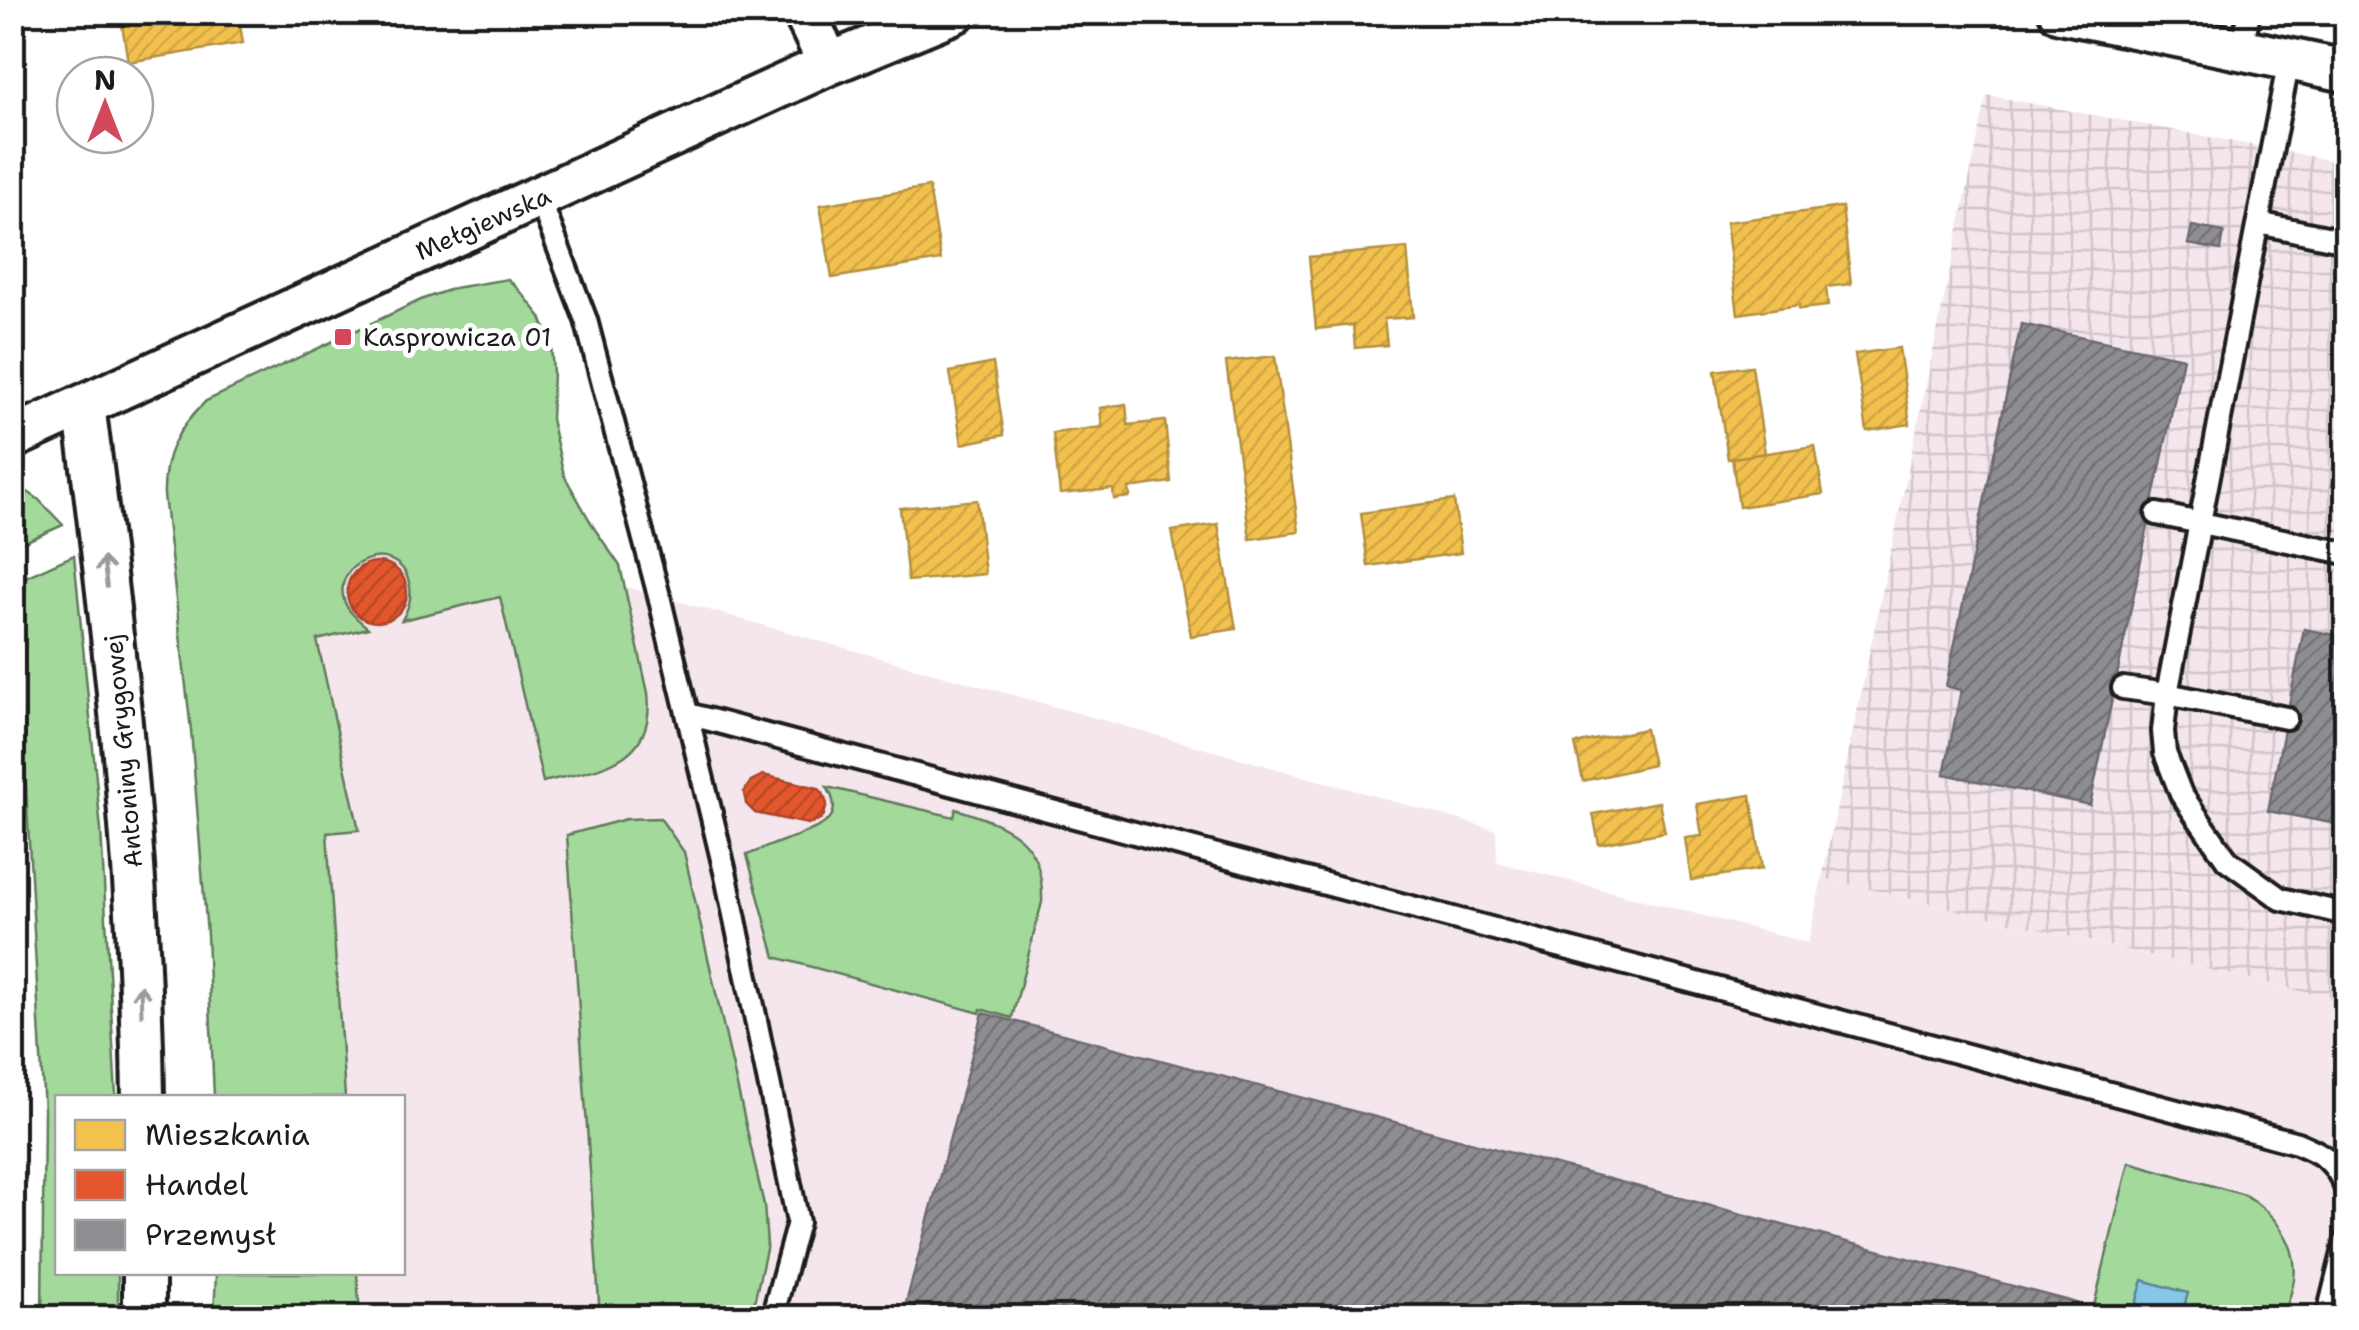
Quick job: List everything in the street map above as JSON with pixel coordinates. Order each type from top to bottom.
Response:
[{"type":"street","points":[[804,12],[830,64]]},
{"type":"street","name":"Mełgiewska","points":[[12,438],[830,64],[956,12]]},
{"type":"street","points":[[2060,12],[2246,31],[2289,60],[2346,72]]},
{"type":"street","name":"Antoniny Grygowej","points":[[84,405],[127,782],[137,907],[143,1095]]},
{"type":"street","points":[[144,1275],[144,1318]]},
{"type":"lane","points":[[2289,60],[2199,522],[2163,731],[2165,753],[2181,794],[2227,860],[2281,899],[2346,914]]},
{"type":"lane","points":[[539,197],[586,320],[688,714],[798,1222],[772,1318]]},
{"type":"lane","points":[[2258,223],[2346,241]]},
{"type":"lane","points":[[2157,514],[2346,553]]},
{"type":"lane","points":[[2123,688],[2286,718]]},
{"type":"lane","points":[[688,714],[2298,1143],[2322,1154],[2340,1173],[2346,1188]]},
{"type":"lane","points":[[2327,1318],[2346,1241]]},
{"type":"shaded area","points":[[1987,95],[2346,163],[2346,1002],[1822,878]]},
{"type":"shaded area","points":[[251,482],[1496,830],[1497,862],[1808,943],[1822,878],[2346,1002],[2346,1317],[327,1317],[327,1275],[405,1275],[405,1095],[324,1095]]},
{"type":"green space","points":[[508,279],[541,317],[551,344],[551,419],[564,475],[620,566],[648,693],[648,717],[642,735],[618,760],[543,782],[500,597],[402,620],[411,592],[402,568],[379,558],[354,567],[342,590],[348,608],[368,628],[317,640],[359,830],[327,833],[345,1095],[214,1095],[207,935],[191,730],[164,495],[169,455],[180,432],[206,401],[454,288]]},
{"type":"green space","points":[[13,485],[38,499],[63,525],[13,547]]},
{"type":"green space","points":[[74,555],[101,830],[116,1095],[55,1095],[55,1275],[118,1275],[118,1317],[42,1317],[44,1111],[12,583]]},
{"type":"green space","points":[[827,787],[954,817],[956,809],[1007,829],[1030,849],[1041,880],[1042,902],[1012,1018],[981,1009],[980,1013],[775,957],[747,855],[828,821],[834,807]]},
{"type":"green space","points":[[660,818],[684,852],[764,1205],[767,1245],[751,1317],[600,1317],[567,835],[626,819]]},
{"type":"green space","points":[[2129,1162],[2245,1195],[2265,1210],[2282,1230],[2292,1253],[2294,1279],[2284,1317],[2091,1318]]},
{"type":"green space","points":[[216,1275],[357,1275],[360,1317],[214,1317]]},
{"type":"water","points":[[2143,1280],[2188,1293],[2181,1317],[2132,1317]]},
{"type":"building: Mieszkania","points":[[120,12],[238,12],[243,43],[155,58],[127,55]]},
{"type":"building: Mieszkania","points":[[929,187],[941,260],[832,278],[820,205]]},
{"type":"building: Mieszkania","points":[[1842,207],[1851,284],[1826,287],[1828,306],[1799,309],[1799,305],[1738,314],[1726,222]]},
{"type":"building: Mieszkania","points":[[1407,248],[1413,317],[1384,319],[1387,345],[1355,348],[1353,325],[1316,329],[1309,257]]},
{"type":"building: Mieszkania","points":[[1899,348],[1910,424],[1867,431],[1855,354]]},
{"type":"building: Mieszkania","points":[[1275,356],[1299,532],[1250,539],[1226,362]]},
{"type":"building: Mieszkania","points":[[993,363],[1004,435],[962,444],[950,372]]},
{"type":"building: Mieszkania","points":[[1752,366],[1765,453],[1728,459],[1715,371]]},
{"type":"building: Mieszkania","points":[[1126,404],[1128,425],[1165,421],[1171,482],[1129,488],[1130,497],[1114,499],[1113,489],[1060,494],[1053,433],[1102,427],[1100,408]]},
{"type":"building: Mieszkania","points":[[1815,446],[1823,494],[1739,507],[1732,458]]},
{"type":"building: Mieszkania","points":[[977,500],[985,574],[908,581],[900,508]]},
{"type":"building: Mieszkania","points":[[1454,500],[1461,553],[1368,566],[1361,513]]},
{"type":"building: Mieszkania","points":[[1218,524],[1236,629],[1191,636],[1172,531]]},
{"type":"building: Mieszkania","points":[[1645,729],[1653,765],[1583,781],[1575,744]]},
{"type":"building: Mieszkania","points":[[1751,795],[1762,869],[1691,880],[1685,838],[1702,836],[1697,804]]},
{"type":"building: Mieszkania","points":[[1659,802],[1665,832],[1599,844],[1593,814]]},
{"type":"building: Handel","points":[[377,562],[398,571],[407,592],[398,613],[377,622],[356,613],[347,592],[356,571]]},
{"type":"building: Handel","points":[[763,775],[818,788],[827,804],[824,815],[808,824],[755,813],[746,804],[744,792],[751,781]]},
{"type":"building: Przemysł","points":[[2192,226],[2224,232],[2221,250],[2188,244]]},
{"type":"building: Przemysł","points":[[2021,324],[2183,358],[2090,805],[1944,774],[1961,690],[1946,686]]},
{"type":"building: Przemysł","points":[[2346,414],[2346,489],[2332,486]]},
{"type":"building: Przemysł","points":[[2304,629],[2346,637],[2346,826],[2268,811]]},
{"type":"building: Przemysł","points":[[983,1013],[2066,1300],[2093,1308],[2091,1318],[902,1318]]},
{"type":"place","name":"Kasprowicza 01","points":[[343,337]]}]
